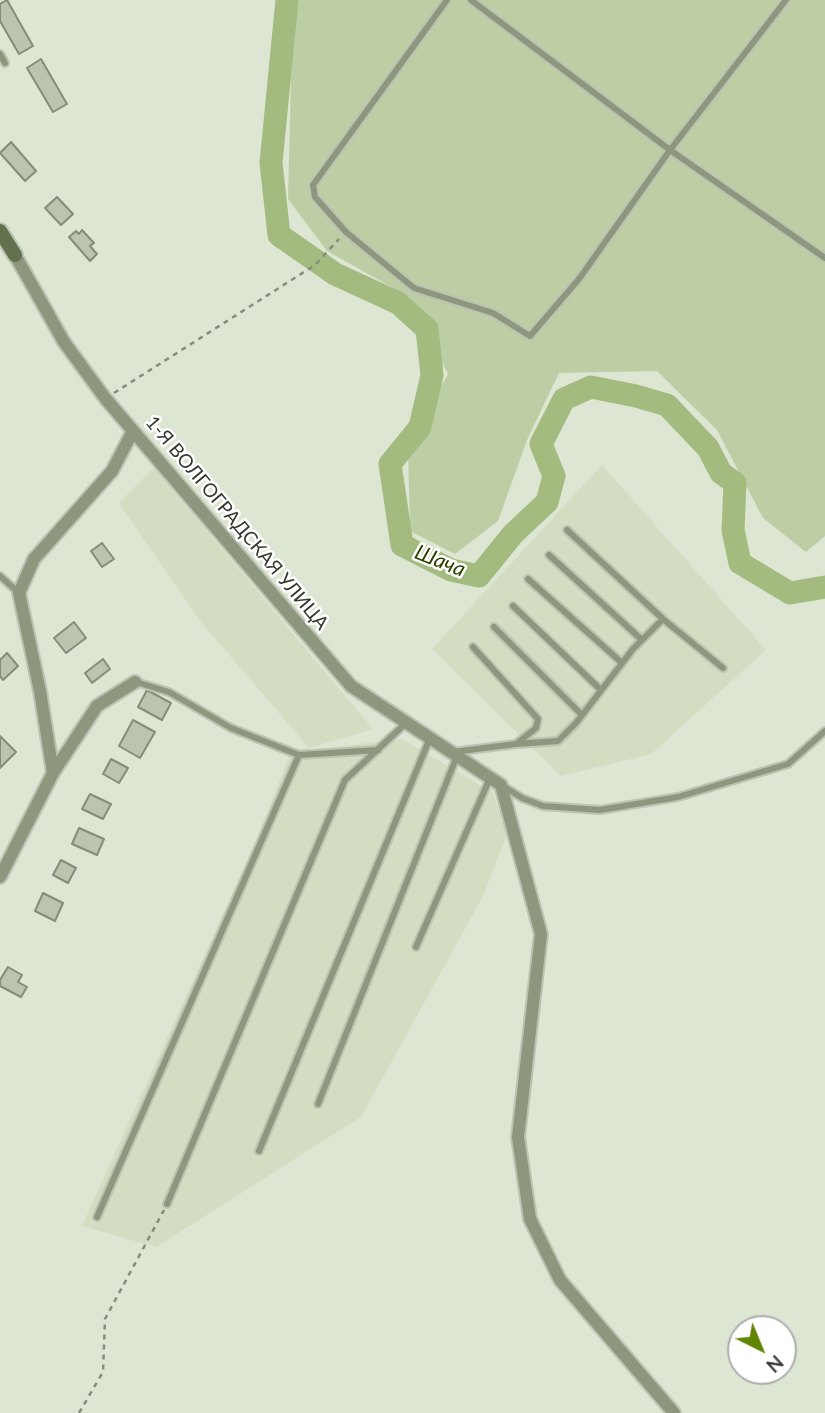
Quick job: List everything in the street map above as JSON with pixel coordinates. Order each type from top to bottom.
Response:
[{"type":"street","name":"1-Я ВОЛГОГРАДСКАЯ УЛИЦА","points":[[0,231],[64,342],[105,398],[351,687],[496,781]]},
{"type":"street","points":[[53,774],[40,691],[19,593],[34,559],[112,471],[133,431]]},
{"type":"street","points":[[0,877],[53,774],[97,706],[135,682]]},
{"type":"street","points":[[496,781],[541,934],[518,1137],[530,1219],[560,1280],[674,1413]]},
{"type":"lane","points":[[447,0],[313,185],[315,197],[346,232],[414,288],[493,313],[530,336],[579,279],[670,150],[786,0]]},
{"type":"lane","points":[[471,0],[670,150],[825,258]]},
{"type":"lane","points":[[0,54],[5,62]]},
{"type":"lane","points":[[567,530],[663,619],[723,668]]},
{"type":"lane","points":[[549,555],[642,640]]},
{"type":"lane","points":[[0,576],[19,593]]},
{"type":"lane","points":[[527,579],[622,663]]},
{"type":"lane","points":[[513,606],[601,690]]},
{"type":"lane","points":[[318,1104],[454,754],[516,744],[558,741],[622,663],[663,619]]},
{"type":"lane","points":[[494,627],[582,715]]},
{"type":"lane","points":[[473,647],[538,719],[537,728],[516,744]]},
{"type":"lane","points":[[135,682],[169,692],[231,728],[299,755],[378,750]]},
{"type":"lane","points":[[167,1204],[345,780],[407,723]]},
{"type":"lane","points":[[416,947],[496,781],[522,798],[543,806],[600,810],[678,797],[788,764],[825,731]]},
{"type":"lane","points":[[259,1151],[430,738]]},
{"type":"lane","points":[[97,1217],[299,755]]},
{"type":"path","points":[[105,398],[314,265],[346,232]]},
{"type":"path","points":[[79,1413],[103,1372],[105,1319],[167,1204]]},
{"type":"shaded area","points":[[293,0],[825,0],[825,536],[806,552],[763,518],[717,430],[657,371],[559,373],[527,440],[498,521],[455,554],[410,531],[408,446],[448,374],[409,297],[327,251],[288,199]]},
{"type":"shaded area","points":[[602,465],[766,650],[651,754],[561,776],[432,649]]},
{"type":"shaded area","points":[[154,468],[373,729],[309,748],[200,621],[119,503]]},
{"type":"shaded area","points":[[402,739],[493,793],[507,834],[483,896],[361,1117],[156,1247],[82,1226],[257,839],[292,748],[310,750]]},
{"type":"building","points":[[7,0],[33,46],[19,54],[0,21],[0,4]]},
{"type":"building","points":[[41,59],[67,104],[53,112],[27,68]]},
{"type":"building","points":[[11,142],[36,171],[25,181],[0,153]]},
{"type":"building","points":[[57,197],[73,214],[61,225],[45,208]]},
{"type":"building","points":[[82,230],[94,243],[90,246],[97,254],[90,261],[69,237]]},
{"type":"building","points":[[102,543],[114,559],[102,567],[91,551]]},
{"type":"building","points":[[74,622],[86,638],[66,653],[54,638]]},
{"type":"building","points":[[7,653],[18,666],[3,680],[0,676],[0,660]]},
{"type":"building","points":[[103,659],[110,669],[92,683],[85,673]]},
{"type":"building","points":[[147,690],[171,703],[162,720],[138,707]]},
{"type":"building","points":[[133,720],[155,732],[140,758],[119,746]]},
{"type":"building","points":[[0,736],[16,752],[0,768]]},
{"type":"building","points":[[111,759],[128,768],[119,783],[103,774]]},
{"type":"building","points":[[90,794],[111,804],[103,819],[82,809]]},
{"type":"building","points":[[79,828],[104,839],[97,855],[72,844]]},
{"type":"building","points":[[61,860],[76,868],[68,883],[53,875]]},
{"type":"building","points":[[43,893],[63,903],[55,921],[35,911]]},
{"type":"building","points":[[8,967],[22,975],[18,982],[27,987],[21,997],[0,986],[0,980]]},
{"type":"waterway","name":"Шача","points":[[287,0],[271,163],[279,235],[335,274],[398,303],[427,329],[432,375],[420,427],[390,464],[402,545],[451,570],[479,576],[513,534],[547,502],[554,476],[541,444],[564,399],[591,387],[667,405],[708,448],[721,473],[735,483],[733,530],[740,563],[790,593],[825,587]]}]
